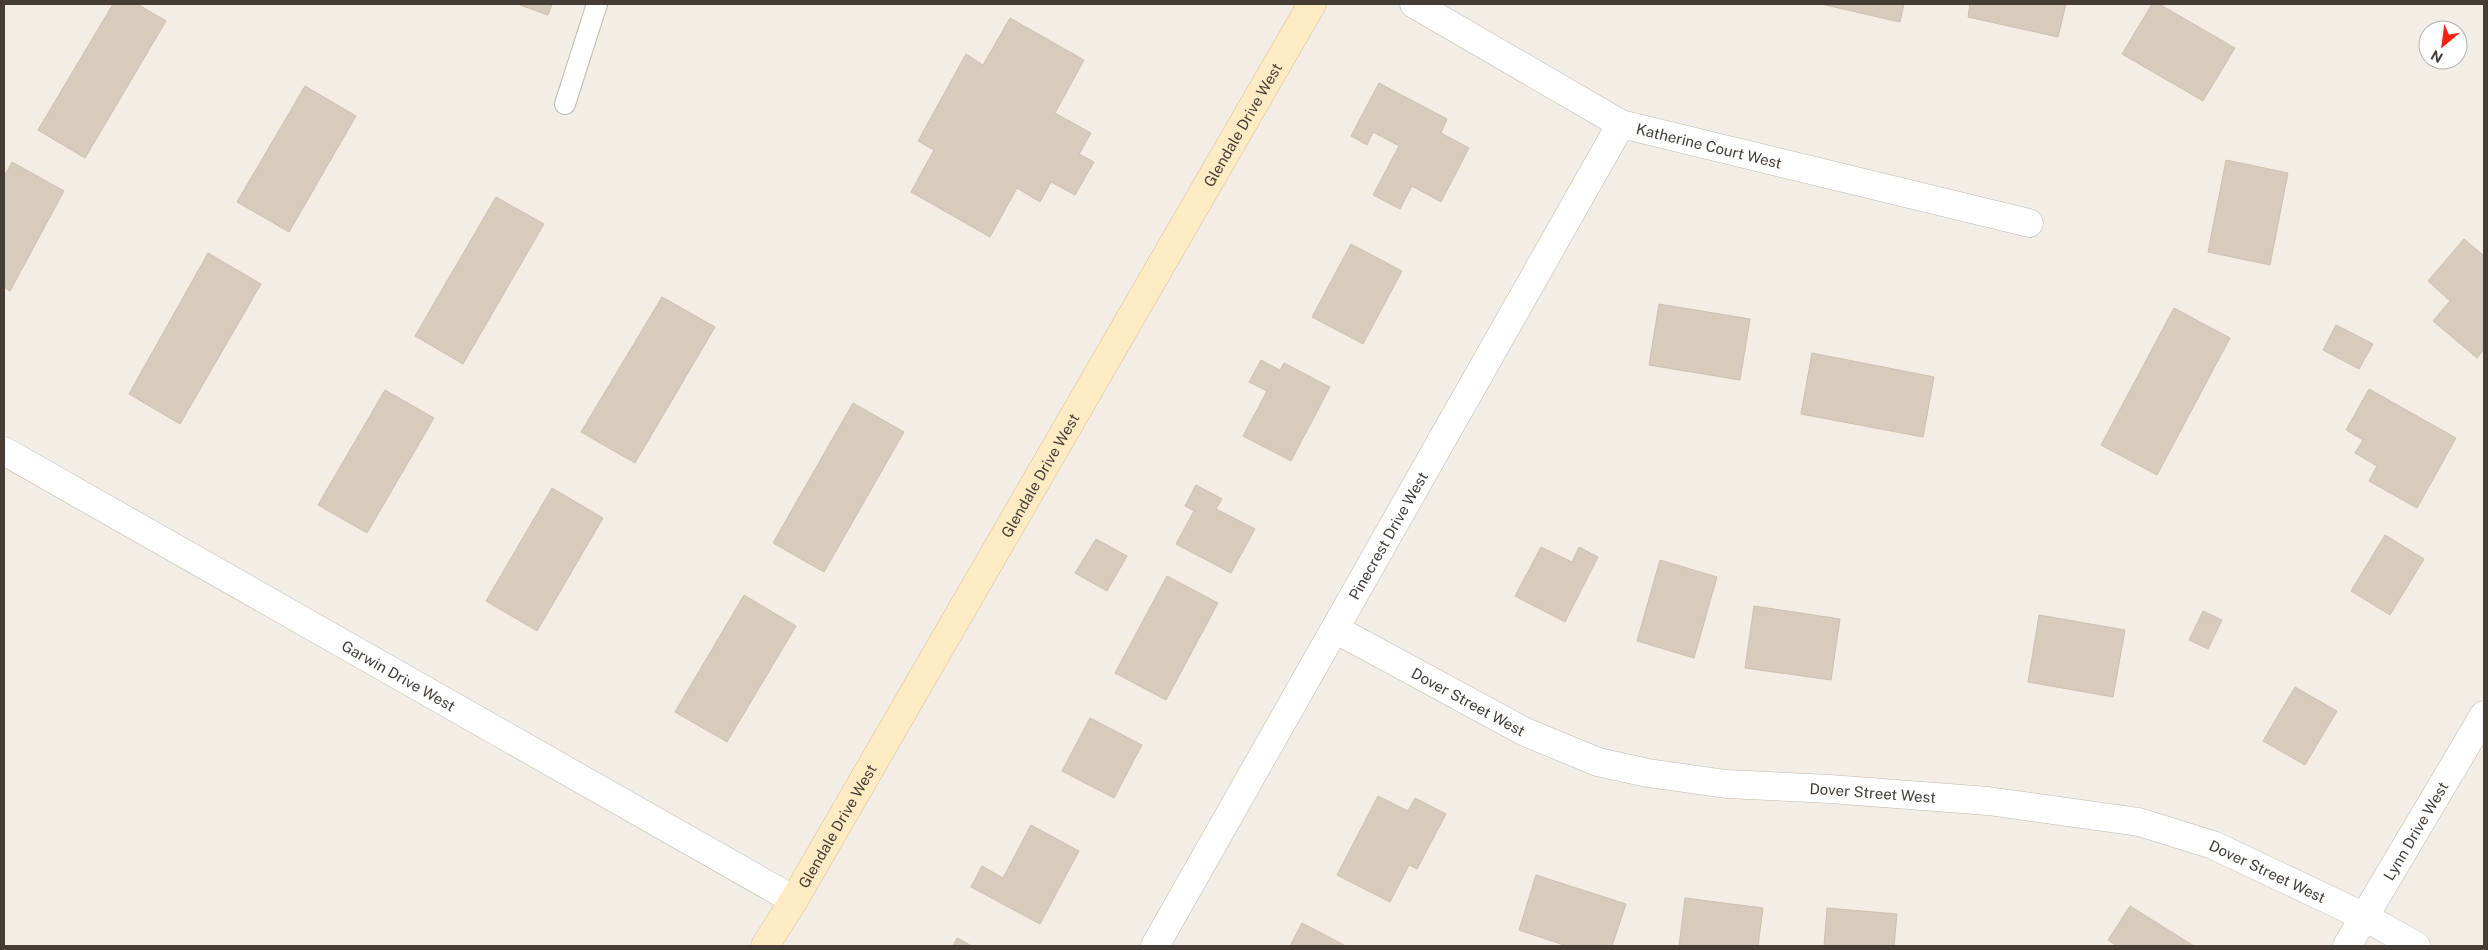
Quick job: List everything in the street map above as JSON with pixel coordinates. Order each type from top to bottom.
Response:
[{"type":"street","name":"Glendale Drive West","points":[[764,946],[794,900],[1312,4]]},
{"type":"street","name":"Katherine Court West","points":[[1414,4],[1621,124],[2029,223]]},
{"type":"street","name":"Pinecrest Drive West","points":[[1155,946],[1621,124]]},
{"type":"street","name":"Garwin Drive West","points":[[4,451],[794,900]]},
{"type":"street","name":"Dover Street West","points":[[1335,629],[1525,732],[1598,762],[1648,773],[1726,784],[1830,789],[1988,801],[2139,822],[2213,845],[2365,917],[2416,946]]},
{"type":"street","name":"Lynn Drive West","points":[[2347,946],[2484,715]]},
{"type":"lane","points":[[565,104],[598,4]]},
{"type":"building","points":[[113,4],[137,4],[166,21],[85,158],[38,130]]},
{"type":"building","points":[[517,4],[552,4],[548,15]]},
{"type":"building","points":[[1821,4],[1904,4],[1900,22]]},
{"type":"building","points":[[1970,4],[2066,4],[2058,37],[1968,17]]},
{"type":"building","points":[[2152,4],[2159,4],[2235,48],[2203,101],[2122,54]]},
{"type":"building","points":[[1010,18],[1084,60],[1055,113],[1091,133],[1079,154],[1094,162],[1075,195],[1051,182],[1040,202],[1017,188],[990,237],[911,192],[934,150],[918,141],[966,54],[983,65]]},
{"type":"building","points":[[1379,83],[1447,119],[1441,133],[1469,148],[1441,202],[1412,186],[1400,209],[1373,195],[1399,146],[1373,132],[1367,145],[1351,136]]},
{"type":"building","points":[[305,86],[356,116],[289,232],[237,202]]},
{"type":"building","points":[[2226,160],[2288,173],[2270,265],[2208,252]]},
{"type":"building","points":[[12,162],[64,191],[10,291],[4,287],[4,177]]},
{"type":"building","points":[[496,197],[544,224],[463,364],[415,336]]},
{"type":"building","points":[[2464,239],[2484,256],[2484,349],[2477,358],[2433,321],[2450,301],[2428,281]]},
{"type":"building","points":[[1351,244],[1402,271],[1363,344],[1312,317]]},
{"type":"building","points":[[208,253],[261,284],[180,424],[129,394]]},
{"type":"building","points":[[662,297],[715,327],[635,463],[581,432]]},
{"type":"building","points":[[1659,304],[1750,319],[1740,380],[1649,365]]},
{"type":"building","points":[[2174,308],[2230,338],[2157,475],[2101,445]]},
{"type":"building","points":[[2336,325],[2373,344],[2359,369],[2323,350]]},
{"type":"building","points":[[1812,353],[1934,377],[1923,437],[1801,414]]},
{"type":"building","points":[[1261,360],[1280,370],[1284,363],[1330,387],[1291,461],[1243,436],[1267,391],[1249,382]]},
{"type":"building","points":[[2369,389],[2456,438],[2417,508],[2369,481],[2377,466],[2355,453],[2363,440],[2346,430]]},
{"type":"building","points":[[385,390],[434,418],[367,533],[318,505]]},
{"type":"building","points":[[853,403],[904,432],[824,572],[773,543]]},
{"type":"building","points":[[1196,485],[1222,499],[1216,509],[1255,529],[1231,573],[1176,544],[1194,511],[1185,506]]},
{"type":"building","points":[[552,488],[603,518],[537,631],[486,601]]},
{"type":"building","points":[[2385,535],[2424,559],[2390,615],[2351,591]]},
{"type":"building","points":[[1096,539],[1127,556],[1107,591],[1075,573]]},
{"type":"building","points":[[1541,547],[1572,562],[1579,547],[1598,557],[1565,622],[1515,596]]},
{"type":"building","points":[[1660,560],[1717,577],[1694,658],[1637,641]]},
{"type":"building","points":[[1167,576],[1218,603],[1166,700],[1115,673]]},
{"type":"building","points":[[744,595],[796,626],[727,742],[675,712]]},
{"type":"building","points":[[1754,606],[1840,619],[1831,680],[1745,668]]},
{"type":"building","points":[[2203,611],[2222,620],[2208,649],[2189,640]]},
{"type":"building","points":[[2039,615],[2125,630],[2113,697],[2028,682]]},
{"type":"building","points":[[2295,687],[2337,711],[2305,765],[2263,741]]},
{"type":"building","points":[[1090,718],[1142,745],[1114,798],[1062,771]]},
{"type":"building","points":[[1378,796],[1408,811],[1415,798],[1446,814],[1417,869],[1409,865],[1390,902],[1337,875]]},
{"type":"building","points":[[1031,825],[1079,851],[1040,924],[971,887],[982,866],[1003,878]]},
{"type":"building","points":[[1536,875],[1626,904],[1612,946],[1567,946],[1519,930]]},
{"type":"building","points":[[1685,898],[1763,908],[1758,946],[1679,946]]},
{"type":"building","points":[[2130,906],[2194,946],[2117,946],[2108,940]]},
{"type":"building","points":[[1827,908],[1897,914],[1894,946],[1824,946]]},
{"type":"building","points":[[1302,923],[1346,946],[1290,946]]},
{"type":"building","points":[[957,938],[972,946],[953,946]]}]
